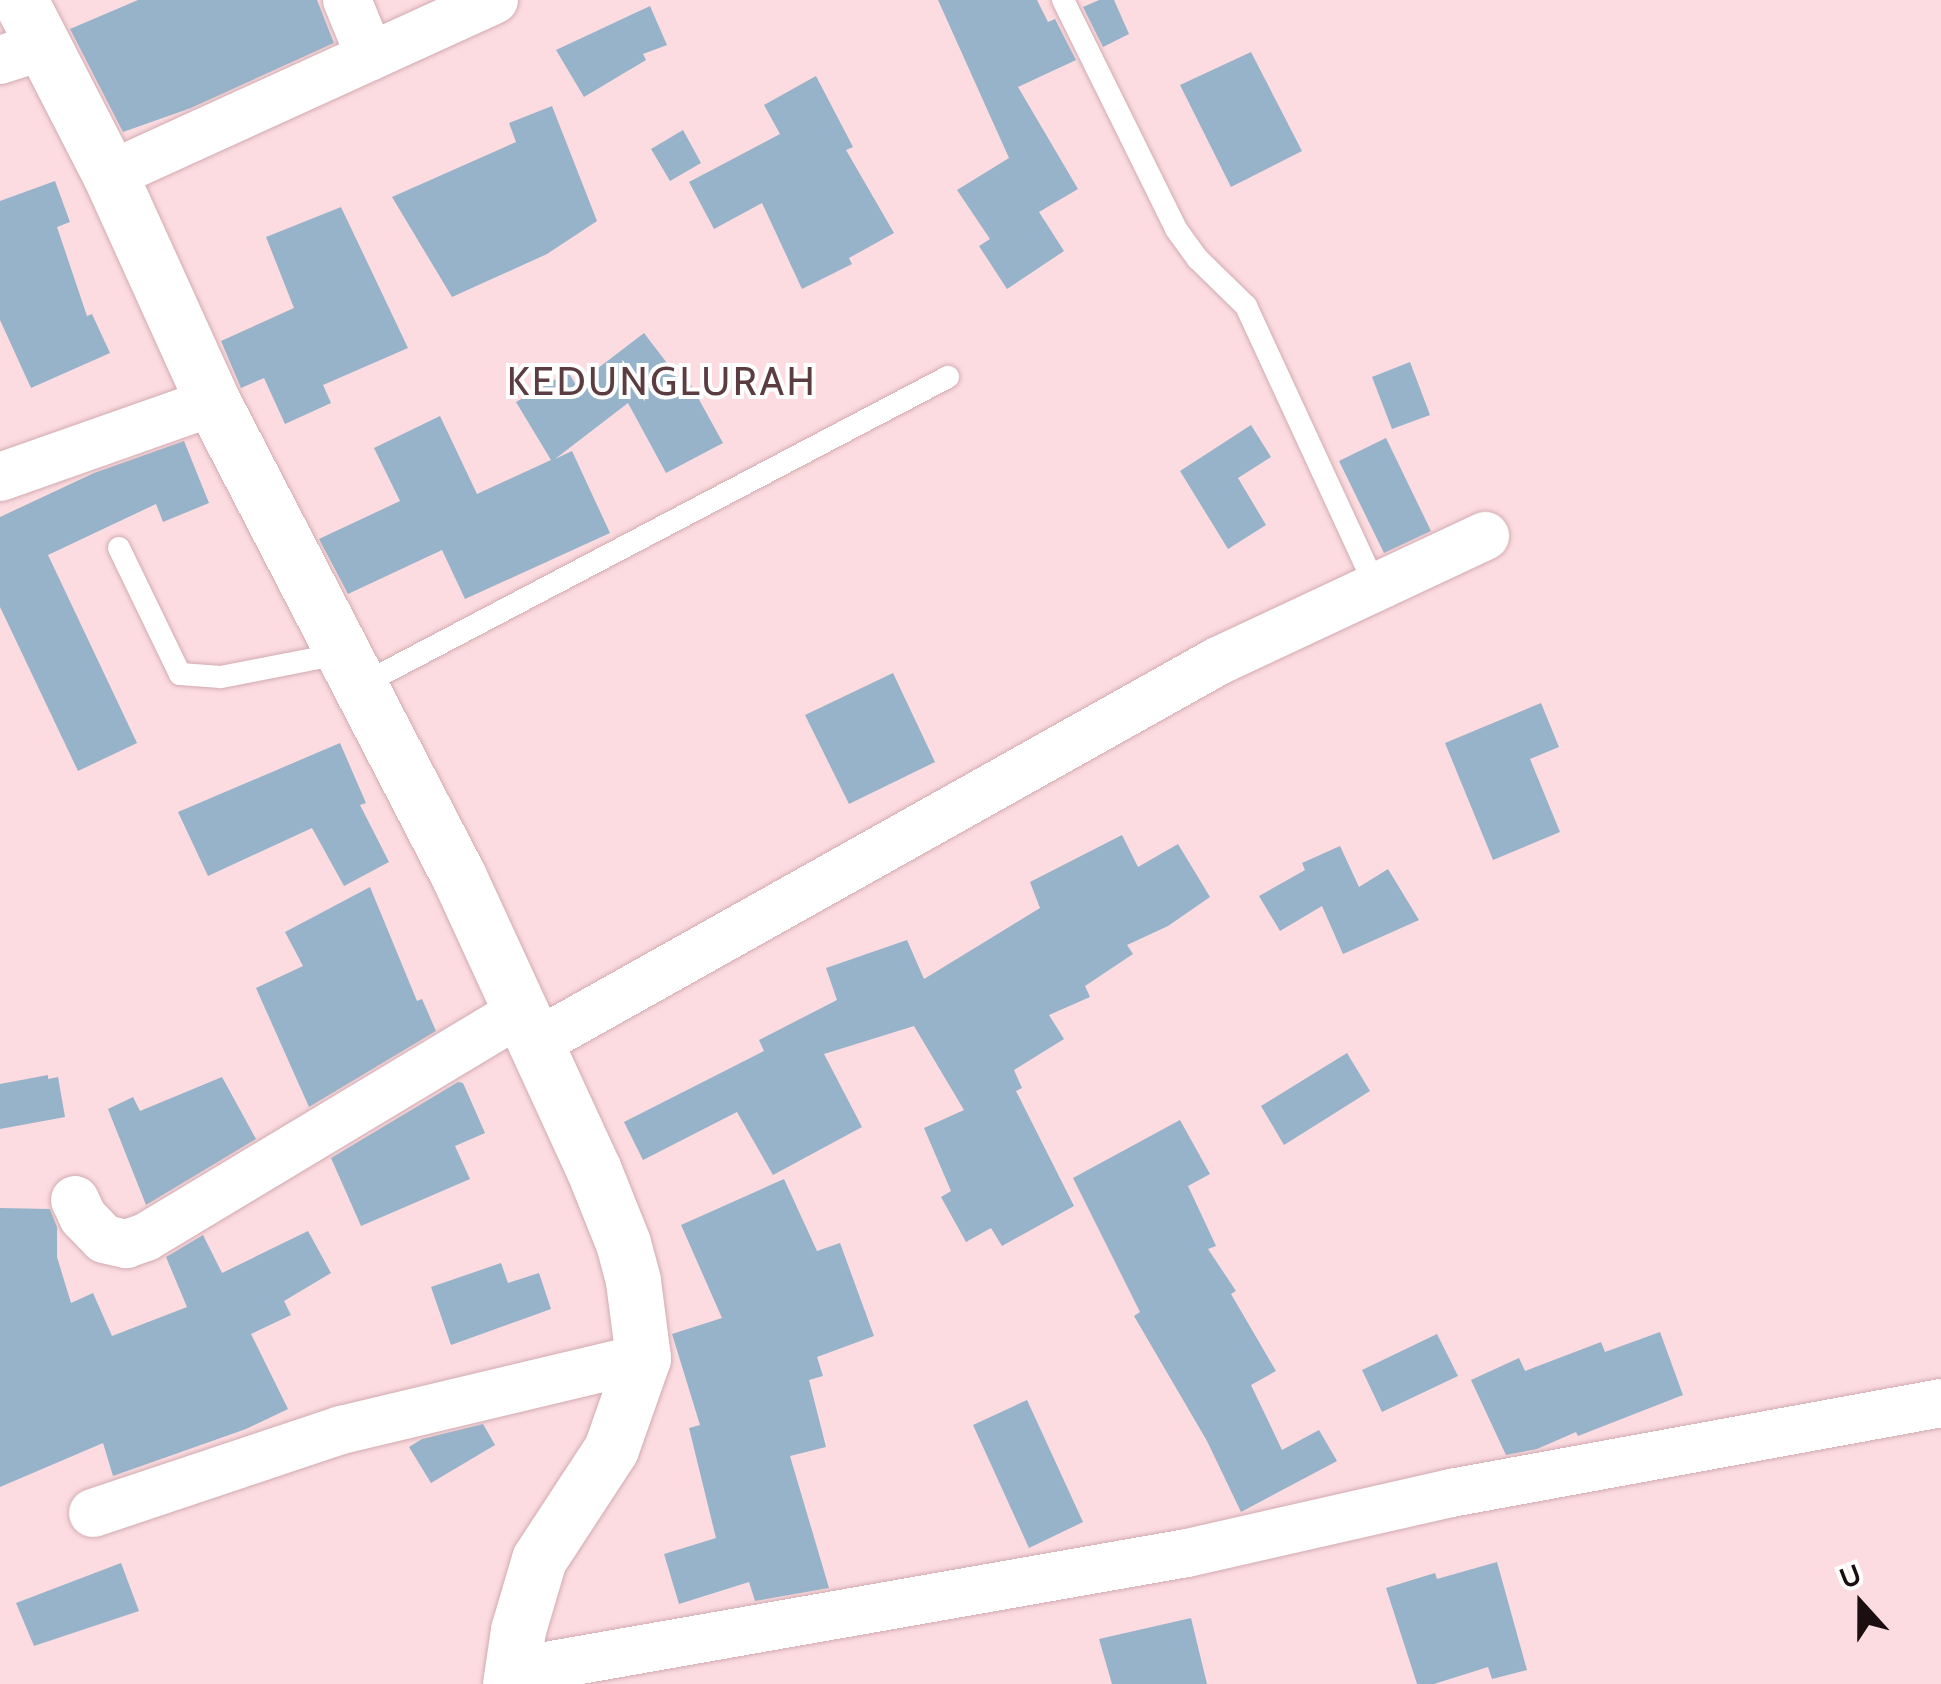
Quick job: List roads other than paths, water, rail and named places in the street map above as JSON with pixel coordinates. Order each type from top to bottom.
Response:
[{"type":"street","points":[[347,0],[370,56]]},
{"type":"street","points":[[110,175],[494,0]]},
{"type":"street","points":[[21,35],[110,175],[213,402],[354,669],[528,1027],[623,1243],[633,1281],[644,1358],[610,1449],[539,1559],[518,1630],[511,1678],[1188,1553],[1469,1489],[1941,1403]]},
{"type":"street","points":[[0,477],[213,402]]},
{"type":"street","points":[[75,1200],[82,1216],[104,1239],[126,1244],[146,1238],[528,1027],[1218,661],[1485,536]]},
{"type":"street","points":[[93,1512],[341,1430],[644,1358]]},
{"type":"lane","points":[[1063,0],[1176,229],[1198,259],[1246,306],[1376,586]]},
{"type":"lane","points":[[119,548],[180,674],[221,677],[354,669],[948,377]]},
{"type":"district","name":"KEDUNGLURAH","points":[[662,381]]}]
